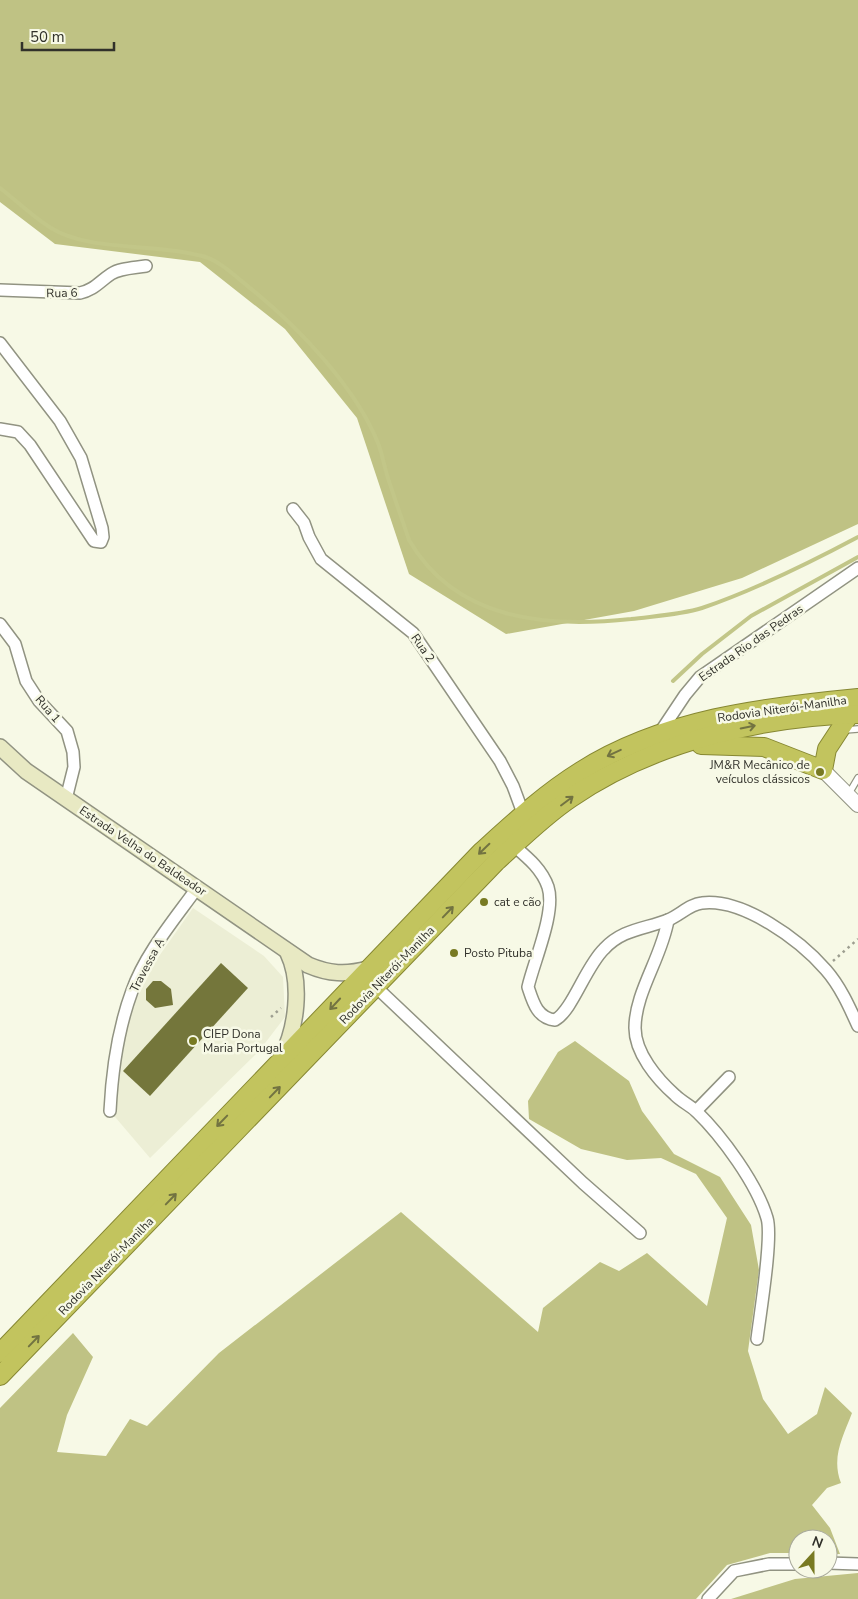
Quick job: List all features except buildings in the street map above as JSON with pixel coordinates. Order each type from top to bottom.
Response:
[{"type":"highway","name":"Rodovia Niterói-Manilha","points":[[0,1353],[481,852],[523,814],[582,770],[608,756],[659,734],[729,715],[858,698]]},
{"type":"highway","name":"Rodovia Niterói-Manilha","points":[[0,1376],[514,846],[569,799],[602,778],[642,758],[724,732],[756,726],[855,719]]},
{"type":"highway","points":[[676,746],[764,747],[823,770],[827,749],[838,731],[855,719]]},
{"type":"main road","name":"Estrada Velha do Baldeador","points":[[0,747],[26,771],[288,953],[322,971],[350,974],[368,969]]},
{"type":"main road","points":[[276,1066],[286,1049],[294,1014],[296,979],[294,965],[288,953]]},
{"type":"street","name":"Rua 6","points":[[0,290],[80,293],[90,291],[112,274],[123,269],[146,266]]},
{"type":"street","points":[[0,343],[60,421],[81,458],[102,528],[103,537],[101,542],[94,541],[30,445],[18,432],[0,429]]},
{"type":"street","name":"Rua 2","points":[[293,508],[304,523],[321,559],[413,633],[500,761],[513,786],[523,814]]},
{"type":"street","name":"Estrada Rio das Pedras","points":[[659,734],[685,695],[700,677],[858,568]]},
{"type":"street","name":"Rua 1","points":[[0,624],[15,644],[26,681],[39,701],[68,731],[74,767],[66,799]]},
{"type":"street","points":[[823,770],[858,806]]},
{"type":"street","points":[[514,846],[541,872],[548,888],[548,914],[528,987],[541,1015],[547,1019],[555,1020],[566,1011],[589,967],[603,949],[618,936],[668,920],[701,902],[728,903],[757,914],[788,936],[825,969],[843,994],[858,1026]]},
{"type":"street","name":"Travessa A","points":[[110,1111],[120,1030],[132,990],[164,933],[197,888]]},
{"type":"street","points":[[668,920],[660,954],[642,994],[635,1029],[641,1051],[656,1076],[676,1096],[696,1111],[733,1156],[757,1194],[768,1220],[768,1238],[757,1339]]},
{"type":"street","points":[[376,987],[582,1183],[640,1233]]},
{"type":"street","points":[[696,1111],[729,1078]]},
{"type":"street","points":[[838,1563],[858,1564]]},
{"type":"street","points":[[708,1599],[734,1571],[769,1564],[788,1564]]},
{"type":"lane","points":[[848,795],[858,778]]},
{"type":"path","points":[[825,969],[858,939]]},
{"type":"shaded area","name":"CIEP Dona Maria Portugal","points":[[193,908],[264,956],[283,977],[285,1017],[259,1051],[150,1158],[110,1111],[120,1030],[157,959]]},
{"type":"green space","points":[[0,0],[858,0],[858,524],[742,578],[634,611],[506,634],[409,574],[357,418],[285,329],[200,262],[55,244],[0,202]]},
{"type":"green space","points":[[575,1041],[629,1081],[642,1111],[674,1154],[720,1177],[751,1225],[759,1270],[748,1351],[763,1399],[788,1434],[817,1414],[825,1387],[852,1413],[839,1447],[837,1464],[841,1483],[827,1488],[812,1505],[830,1529],[788,1529],[788,1553],[770,1553],[727,1565],[696,1599],[0,1599],[0,1408],[73,1333],[93,1357],[67,1415],[57,1452],[106,1456],[130,1419],[147,1426],[219,1353],[401,1212],[538,1332],[543,1308],[600,1262],[619,1271],[647,1253],[707,1306],[727,1218],[696,1174],[661,1158],[627,1160],[581,1149],[529,1119],[528,1101],[558,1052]]},
{"type":"green space","points":[[858,1573],[858,1599],[731,1599],[795,1579],[838,1579],[838,1575]]},
{"type":"waterway","points":[[0,188],[44,224],[67,236],[84,241],[184,252],[209,258],[230,271],[272,307],[290,323],[325,361],[356,401],[379,447],[409,540],[429,567],[452,588],[478,603],[506,613],[536,619],[567,622],[599,622],[685,612],[702,608],[761,585],[858,537]]},
{"type":"waterway","points":[[673,681],[702,654],[751,616],[858,557]]},
{"type":"place","name":"JM&R Mecânico de veículos clássicos","points":[[820,772]]},
{"type":"place","name":"cat e cão","points":[[484,902]]},
{"type":"place","name":"Posto Pituba","points":[[454,953]]},
{"type":"place","name":"CIEP Dona Maria Portugal","points":[[193,1041]]}]
